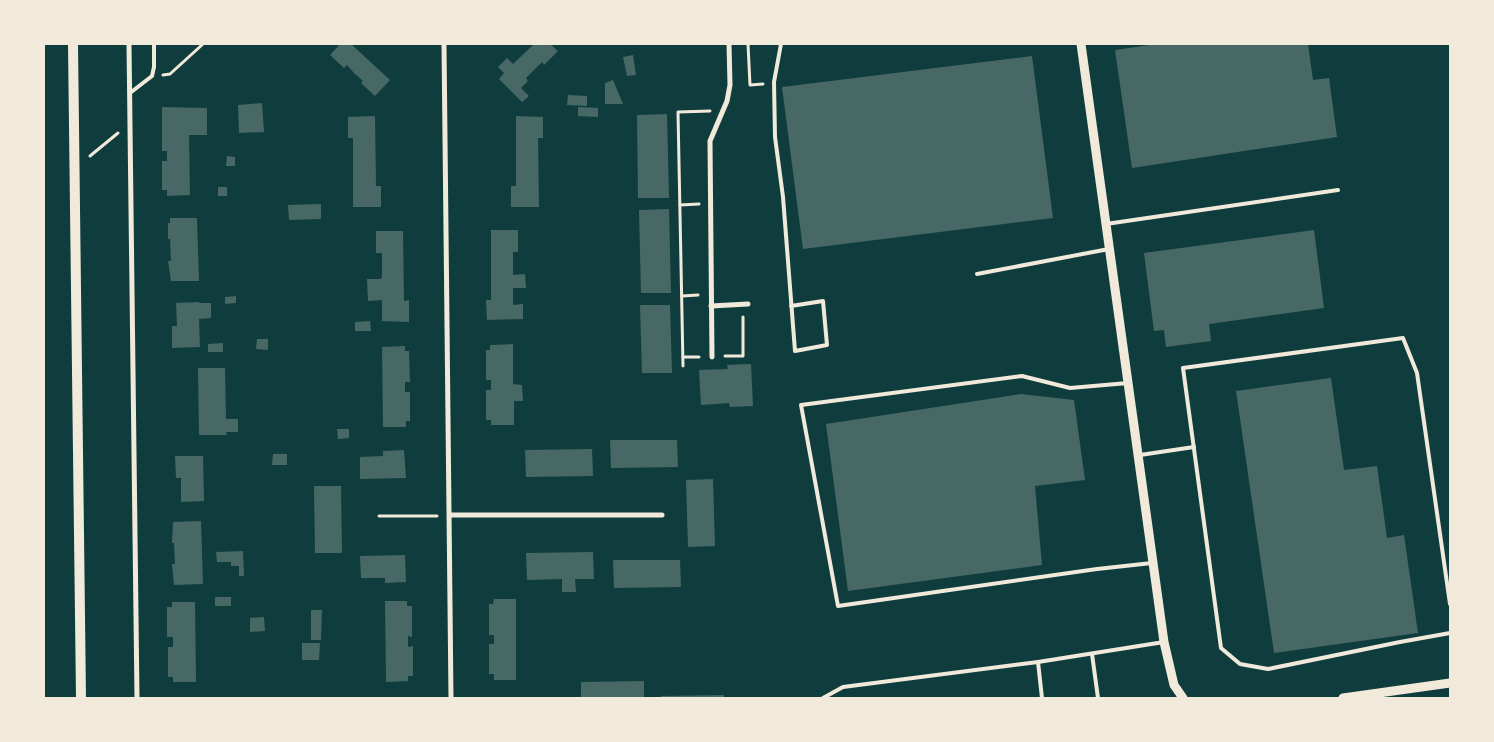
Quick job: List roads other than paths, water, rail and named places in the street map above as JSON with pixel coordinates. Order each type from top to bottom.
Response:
[{"type":"main road","points":[[73,44],[81,698]]},
{"type":"street","points":[[129,44],[136,698]]},
{"type":"street","points":[[444,44],[451,698]]},
{"type":"street","points":[[712,356],[710,141],[727,101],[730,85],[729,44]]},
{"type":"street","points":[[1081,44],[1164,642],[1174,685],[1183,698]]},
{"type":"street","points":[[711,306],[748,304]]},
{"type":"street","points":[[450,516],[662,515]]},
{"type":"street","points":[[1343,698],[1450,683]]},
{"type":"lane","points":[[130,93],[152,76],[154,44]]},
{"type":"lane","points":[[787,44],[781,44],[774,82],[775,137],[783,197],[791,306],[795,351],[827,345],[823,302],[791,306]]},
{"type":"lane","points":[[1105,224],[1338,190]]},
{"type":"lane","points":[[977,274],[1109,249]]},
{"type":"lane","points":[[1450,604],[1417,373],[1403,338],[1183,368],[1221,648],[1240,664],[1268,669],[1450,633]]},
{"type":"lane","points":[[1128,383],[1070,388],[1022,376],[801,405],[838,606],[1097,569],[1154,563]]},
{"type":"lane","points":[[1139,455],[1194,448]]},
{"type":"lane","points":[[823,698],[843,687],[1038,662],[1164,642]]},
{"type":"lane","points":[[1092,654],[1098,698]]},
{"type":"lane","points":[[1038,662],[1042,698]]}]
